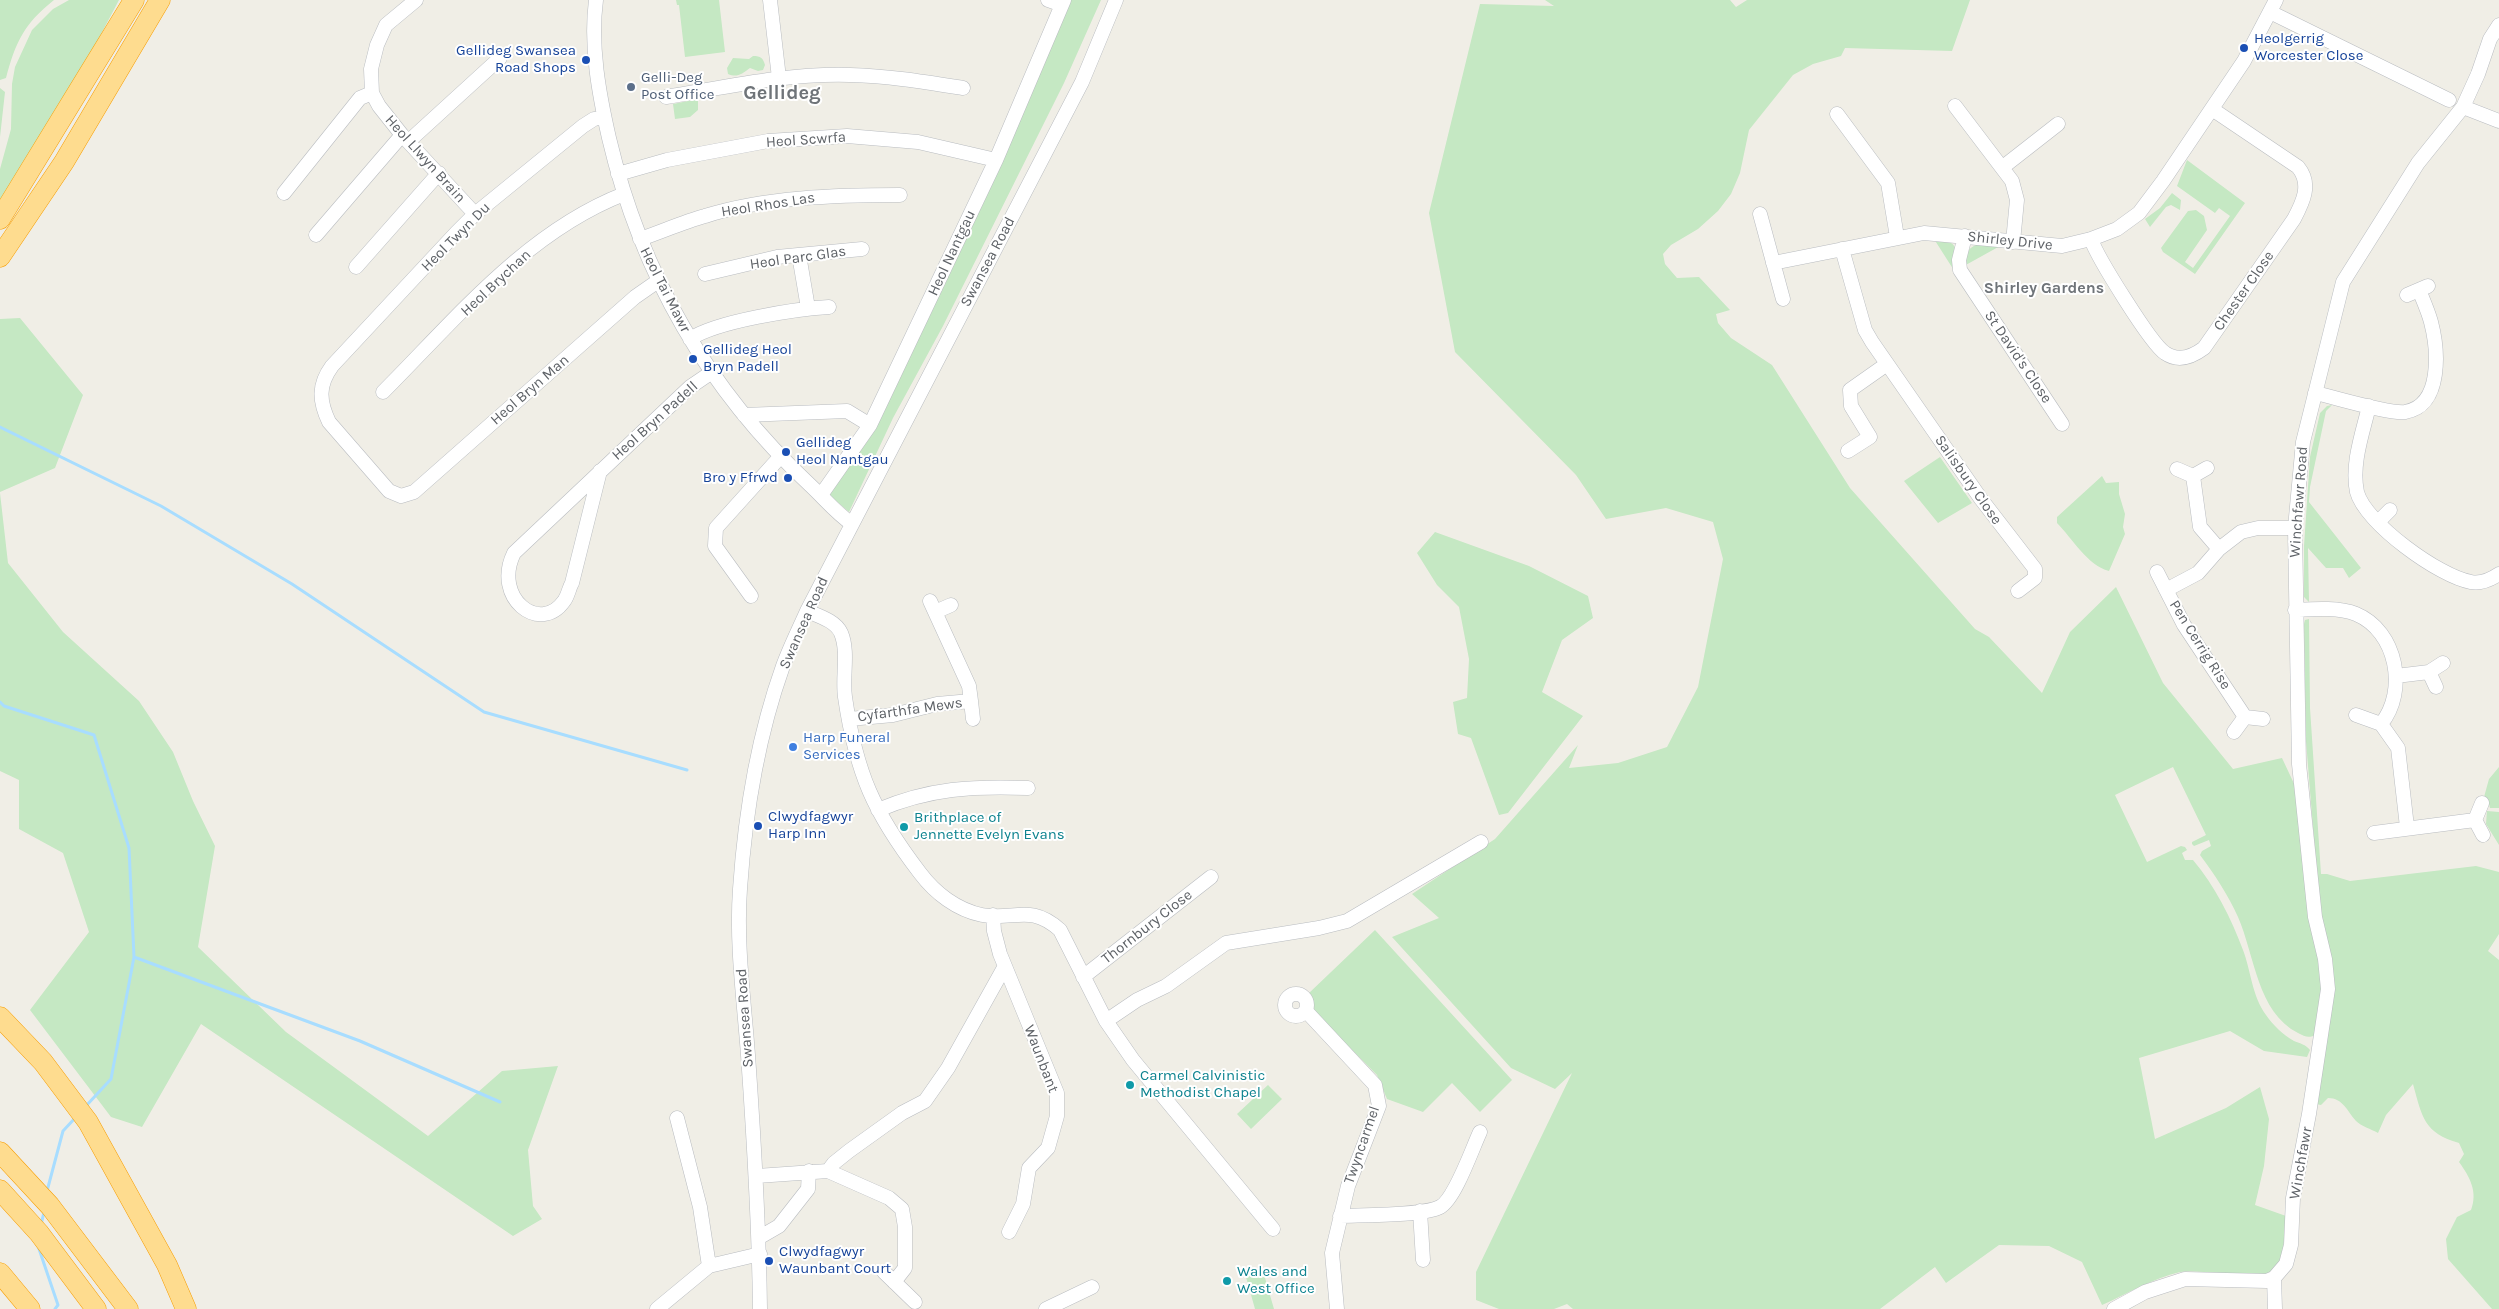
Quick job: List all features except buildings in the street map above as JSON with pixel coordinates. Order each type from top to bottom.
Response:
[{"type":"highway","points":[[0,219],[134,0]]},
{"type":"highway","points":[[0,257],[64,162],[160,0]]},
{"type":"highway","points":[[0,1017],[43,1062],[88,1122],[106,1150],[168,1265],[186,1309]]},
{"type":"highway","points":[[3,1155],[50,1206],[86,1251],[128,1309]]},
{"type":"highway","points":[[0,1190],[40,1233],[96,1309]]},
{"type":"highway","points":[[0,1273],[30,1309]]},
{"type":"street","points":[[284,193],[360,98],[372,93],[371,69],[377,45],[386,25],[416,0]]},
{"type":"street","name":"Heol Tai Mawr","points":[[596,0],[595,46],[604,117],[624,194],[658,281],[690,339],[744,415],[780,457],[852,524]]},
{"type":"street","points":[[770,0],[779,78]]},
{"type":"street","points":[[1048,0],[1063,2]]},
{"type":"street","name":"Swansea Road","points":[[760,1309],[760,1238],[757,1176],[739,935],[740,889],[748,825],[763,739],[783,666],[807,611],[1082,82],[1116,0]]},
{"type":"street","name":"Heol Nantgau","points":[[821,495],[870,425],[996,160],[1063,2]]},
{"type":"street","points":[[2273,6],[2449,100]]},
{"type":"street","name":"Shirley Drive","points":[[1773,263],[1924,233],[2062,246],[2091,240],[2117,229],[2138,213],[2212,109],[2248,54],[2273,6]]},
{"type":"street","name":"Winchfawr Road","points":[[2310,878],[2298,764],[2295,528],[2300,460],[2343,282],[2418,163],[2463,106],[2478,74],[2490,38],[2499,25]]},
{"type":"street","points":[[316,235],[405,138],[500,58]]},
{"type":"street","points":[[666,97],[779,78],[858,75],[898,77],[963,88]]},
{"type":"street","name":"Heol Llwyn Brain","points":[[372,93],[379,106],[405,138],[475,214]]},
{"type":"street","points":[[1955,106],[2012,181],[2017,200],[2013,242]]},
{"type":"street","points":[[2463,106],[2499,121]]},
{"type":"street","name":"Chester Close","points":[[2091,240],[2100,261],[2159,348],[2174,358],[2195,355],[2204,348],[2294,219],[2303,203],[2305,191],[2303,173],[2298,167],[2212,109]]},
{"type":"street","points":[[1836,114],[1888,183],[1897,237]]},
{"type":"street","name":"Heol Twyn Du","points":[[401,496],[389,491],[329,422],[322,409],[320,391],[324,377],[475,214],[583,126],[594,119],[604,117]]},
{"type":"street","points":[[2002,167],[2058,124]]},
{"type":"street","name":"Heol Scwrfa","points":[[618,174],[667,160],[768,141],[847,136],[918,142],[996,160]]},
{"type":"street","points":[[356,267],[439,173]]},
{"type":"street","name":"Heol Brychan","points":[[383,392],[510,266],[544,239],[603,203],[624,194]]},
{"type":"street","name":"Heol Rhos Las","points":[[640,239],[706,215],[775,202],[836,195],[900,195]]},
{"type":"street","points":[[1760,214],[1783,299]]},
{"type":"street","name":"St David's Close","points":[[1965,236],[1959,260],[1960,270],[2062,424]]},
{"type":"street","name":"Heol Parc Glas","points":[[705,274],[777,257],[862,249]]},
{"type":"street","name":"Salisbury Close","points":[[1842,249],[1866,330],[1887,364],[1981,499],[2034,569],[2035,578],[2018,591]]},
{"type":"street","points":[[799,255],[808,308]]},
{"type":"street","name":"Heol Bryn Man","points":[[401,496],[414,492],[634,297],[658,281]]},
{"type":"street","points":[[2315,393],[2369,406],[2405,412],[2415,409],[2424,403],[2430,395],[2435,371],[2435,342],[2431,322],[2418,290]]},
{"type":"street","points":[[690,339],[702,332],[808,308],[829,307]]},
{"type":"street","points":[[1848,451],[1870,437],[1851,406],[1850,390],[1887,364]]},
{"type":"street","name":"Heol Bryn Padell","points":[[600,471],[572,583],[565,600],[548,613],[532,613],[516,601],[510,590],[507,575],[509,563],[514,553],[600,471],[690,387],[712,372]]},
{"type":"street","points":[[2369,406],[2358,454],[2357,491],[2361,503],[2397,542],[2462,580],[2470,582],[2486,581],[2499,574]]},
{"type":"street","points":[[744,415],[847,410],[870,425]]},
{"type":"street","points":[[751,596],[715,546],[716,528],[780,457]]},
{"type":"street","points":[[2193,476],[2208,468]]},
{"type":"street","points":[[2177,469],[2193,476]]},
{"type":"street","points":[[2193,476],[2200,527],[2219,550]]},
{"type":"street","points":[[2378,522],[2390,510]]},
{"type":"street","points":[[2166,590],[2198,573],[2219,550],[2241,532],[2249,528],[2295,528]]},
{"type":"street","name":"Pen Cerrig Rise","points":[[2157,572],[2197,646],[2246,717]]},
{"type":"street","name":"Cyfarthfa Mews","points":[[951,605],[932,607],[969,686],[972,719]]},
{"type":"street","points":[[2295,610],[2348,611],[2366,619],[2378,628],[2390,649],[2396,676],[2392,706],[2381,724]]},
{"type":"street","points":[[807,611],[828,620],[841,632],[849,719],[858,762],[878,810],[899,844],[939,895],[976,913],[1040,916],[1049,920],[1060,930],[1106,1021],[1133,1060],[1273,1229]]},
{"type":"street","points":[[2396,676],[2429,672],[2443,663]]},
{"type":"street","points":[[2429,672],[2436,687]]},
{"type":"street","name":"Cyfarthfa Mews","points":[[849,719],[893,715],[937,704],[971,701]]},
{"type":"street","points":[[2356,715],[2381,724],[2398,748],[2408,827]]},
{"type":"street","points":[[2234,732],[2246,717],[2263,718]]},
{"type":"street","points":[[878,810],[916,795],[939,790],[1028,788]]},
{"type":"street","points":[[2482,802],[2475,820],[2483,835]]},
{"type":"street","points":[[2374,833],[2408,827],[2475,820]]},
{"type":"street","points":[[1106,1021],[1137,1000],[1166,986],[1226,943],[1318,928],[1347,921],[1481,842]]},
{"type":"street","name":"Thornbury Close","points":[[1083,977],[1211,877]]},
{"type":"street","name":"Winchfawr","points":[[2274,1278],[2286,1264],[2290,1245],[2293,1198],[2309,1114],[2328,989],[2325,958],[2315,917],[2310,878]]},
{"type":"street","name":"Waunbant","points":[[993,915],[994,931],[1005,966],[1056,1093],[1057,1116],[1048,1148],[1028,1168],[1023,1204],[1009,1232]]},
{"type":"street","points":[[828,1171],[848,1151],[902,1113],[925,1101],[948,1068],[1005,966]]},
{"type":"street","name":"Twyncarmel","points":[[1306,1010],[1375,1085],[1379,1106],[1348,1186],[1332,1253],[1337,1309]]},
{"type":"street","points":[[677,1118],[700,1207],[709,1266]]},
{"type":"street","points":[[1340,1216],[1420,1211],[1441,1207],[1454,1191],[1480,1132]]},
{"type":"street","points":[[760,1238],[779,1226],[808,1189],[809,1171]]},
{"type":"street","points":[[757,1176],[828,1171],[889,1198],[902,1209],[905,1227],[905,1268],[894,1282]]},
{"type":"street","points":[[1420,1211],[1423,1260]]},
{"type":"street","points":[[657,1309],[709,1266],[760,1254]]},
{"type":"street","points":[[884,1272],[915,1302]]},
{"type":"street","points":[[2114,1309],[2145,1292],[2185,1280],[2202,1278],[2258,1282],[2274,1278],[2275,1309]]},
{"type":"street","points":[[1046,1309],[1092,1286]]},
{"type":"green space","points":[[0,0],[54,0],[28,25],[18,43],[6,78],[0,80]]},
{"type":"green space","points":[[69,0],[119,0],[70,93],[0,203],[0,169],[11,129],[12,84],[15,67],[32,30],[53,9]]},
{"type":"green space","points":[[676,0],[719,0],[725,52],[685,57],[679,5],[677,5]]},
{"type":"green space","points":[[1065,0],[1101,0],[1064,83],[943,326],[893,418],[849,512],[828,494],[877,420],[945,284],[1035,84]]},
{"type":"green space","points":[[1545,0],[1730,0],[1736,7],[1747,0],[1970,0],[1952,51],[1845,48],[1841,56],[1813,64],[1793,75],[1749,130],[1740,173],[1731,194],[1718,211],[1698,229],[1671,245],[1663,254],[1665,264],[1677,278],[1699,277],[1730,310],[1716,314],[1718,323],[1731,338],[1772,365],[1850,488],[1975,629],[1989,637],[2042,693],[2070,632],[2116,587],[2163,683],[2233,769],[2282,758],[2297,790],[2323,981],[2316,1035],[2311,1037],[2300,1034],[2284,1024],[2265,997],[2238,917],[2221,885],[2200,855],[2202,851],[2211,846],[2209,840],[2194,846],[2192,844],[2192,842],[2206,835],[2173,767],[2115,795],[2147,862],[2181,846],[2185,847],[2187,850],[2182,853],[2185,860],[2193,860],[2201,870],[2228,914],[2246,958],[2261,1008],[2282,1033],[2294,1041],[2305,1045],[2310,1050],[2307,1057],[2264,1051],[2230,1031],[2139,1058],[2155,1139],[2226,1108],[2260,1087],[2269,1119],[2264,1166],[2255,1205],[2286,1216],[2282,1255],[2276,1269],[2271,1273],[2263,1276],[2240,1276],[2189,1271],[2180,1272],[2150,1282],[2102,1305],[2082,1262],[2049,1246],[1999,1245],[1946,1283],[1935,1267],[1880,1309],[1573,1309],[1567,1304],[1554,1309],[1499,1309],[1476,1300],[1476,1272],[1572,1073],[1555,1089],[1511,1068],[1392,937],[1439,918],[1412,894],[1495,839],[1578,745],[1569,768],[1618,763],[1667,747],[1698,687],[1723,559],[1713,522],[1666,508],[1606,519],[1576,475],[1455,352],[1429,213],[1480,4],[1554,6]]},
{"type":"green space","points":[[753,56],[762,59],[765,65],[763,70],[758,71],[750,68],[739,75],[728,74],[727,68],[733,58],[749,59]]},
{"type":"green space","points":[[0,88],[5,92],[0,137]]},
{"type":"green space","points":[[698,99],[698,110],[690,117],[675,119],[673,104]]},
{"type":"green space","points":[[2187,160],[2245,203],[2195,274],[2163,252],[2161,248],[2188,211],[2196,210],[2204,216],[2207,230],[2185,262],[2193,268],[2230,216],[2219,208],[2215,213],[2177,186]]},
{"type":"green space","points":[[2172,193],[2181,200],[2180,210],[2171,205],[2166,207],[2150,227],[2145,219],[2160,208]]},
{"type":"green space","points":[[1934,239],[1953,244],[1956,252],[1955,272]]},
{"type":"green space","points":[[1980,244],[2000,246],[1964,266],[1970,249]]},
{"type":"green space","points":[[20,318],[83,395],[55,468],[0,492],[0,319]]},
{"type":"green space","points":[[2332,405],[2326,411],[2310,487],[2309,502],[2361,568],[2349,578],[2343,568],[2326,568],[2308,548],[2309,602],[2304,597],[2304,546],[2310,457],[2320,413],[2327,406]]},
{"type":"green space","points":[[1940,457],[1972,503],[1938,523],[1904,481]]},
{"type":"green space","points":[[2102,476],[2106,483],[2119,482],[2119,494],[2125,514],[2123,527],[2125,534],[2109,571],[2094,564],[2087,558],[2057,523],[2057,517]]},
{"type":"green space","points":[[0,493],[8,563],[63,632],[139,701],[173,752],[193,801],[215,846],[198,947],[286,1032],[428,1136],[502,1071],[558,1066],[528,1150],[533,1206],[542,1219],[513,1236],[201,1024],[142,1127],[111,1117],[30,1010],[89,932],[63,853],[19,829],[19,780],[0,771]]},
{"type":"green space","points":[[1435,532],[1529,566],[1588,596],[1593,618],[1562,640],[1542,692],[1583,716],[1508,813],[1499,815],[1471,738],[1458,734],[1453,702],[1467,698],[1469,659],[1459,607],[1437,585],[1417,553]]},
{"type":"green space","points":[[2309,619],[2310,708],[2321,874],[2350,881],[2476,866],[2499,872],[2499,934],[2488,951],[2499,960],[2499,1309],[2492,1309],[2448,1259],[2446,1239],[2457,1217],[2471,1210],[2474,1197],[2472,1185],[2459,1162],[2464,1154],[2459,1143],[2447,1139],[2431,1129],[2422,1115],[2413,1084],[2386,1115],[2378,1133],[2358,1123],[2337,1100],[2328,1098],[2321,1105],[2315,1104],[2329,1026],[2306,741],[2304,624],[2305,620]]},
{"type":"green space","points":[[2499,767],[2499,808],[2490,808],[2488,800],[2484,797],[2489,779]]},
{"type":"green space","points":[[2487,811],[2499,812],[2499,845],[2486,824]]},
{"type":"green space","points":[[1375,930],[1512,1080],[1480,1112],[1452,1083],[1423,1112],[1387,1099],[1377,1075],[1313,1011],[1313,1001],[1308,994]]},
{"type":"green space","points":[[1268,1085],[1282,1099],[1251,1129],[1237,1114]]},
{"type":"green space","points":[[1263,1271],[1274,1309],[1255,1309],[1246,1277]]},
{"type":"waterway","points":[[0,427],[161,506],[292,584],[484,712],[687,770]]},
{"type":"waterway","points":[[0,702],[4,706],[94,735],[129,848],[134,957],[111,1079],[85,1107]]},
{"type":"waterway","points":[[134,957],[360,1041],[500,1102]]},
{"type":"waterway","points":[[47,1191],[63,1131],[76,1117]]},
{"type":"waterway","points":[[41,1225],[44,1212]]},
{"type":"waterway","points":[[38,1246],[58,1305],[55,1309]]},
{"type":"place","name":"Heolgerrig Worcester Close","points":[[2244,48]]},
{"type":"place","name":"Gellideg Swansea Road Shops","points":[[586,60]]},
{"type":"place","name":"Gelli-Deg Post Office","points":[[631,87]]},
{"type":"place","name":"Gellideg Heol Bryn Padell","points":[[693,359]]},
{"type":"place","name":"Gellideg Heol Nantgau","points":[[786,452]]},
{"type":"place","name":"Bro y Ffrwd","points":[[788,478]]},
{"type":"place","name":"Harp Funeral Services","points":[[793,747]]},
{"type":"place","name":"Clwydfagwyr Harp Inn","points":[[758,826]]},
{"type":"place","name":"Brithplace of Jennette Evelyn Evans","points":[[904,827]]},
{"type":"place","name":"Carmel Calvinistic Methodist Chapel","points":[[1130,1085]]},
{"type":"place","name":"Clwydfagwyr Waunbant Court","points":[[769,1261]]},
{"type":"place","name":"Wales and West Office","points":[[1227,1281]]},
{"type":"district","name":"Gellideg","points":[[782,93]]},
{"type":"district","name":"Shirley Gardens","points":[[2044,288]]}]
